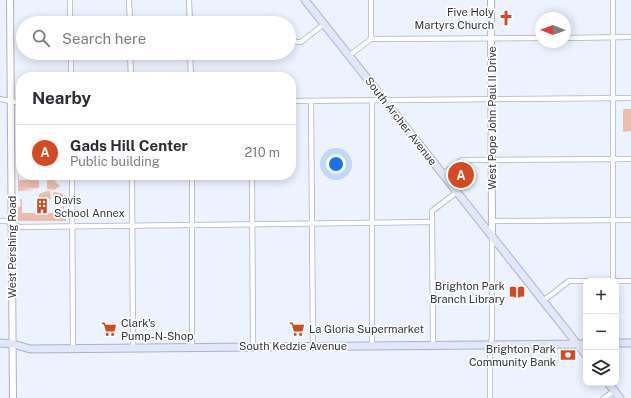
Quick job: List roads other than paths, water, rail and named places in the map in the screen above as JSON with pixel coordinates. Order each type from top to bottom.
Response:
[{"type":"main road","name":"South Archer Avenue","points":[[305,0],[583,351]]},
{"type":"main road","name":"South Kedzie Avenue","points":[[0,343],[13,344],[30,349],[583,344]]},
{"type":"main road","points":[[619,343],[631,343]]},
{"type":"main road","points":[[610,386],[620,398]]},
{"type":"street","name":"West Pershing Road","points":[[10,0],[13,398]]},
{"type":"street","points":[[70,0],[70,16]]},
{"type":"street","points":[[129,0],[130,16]]},
{"type":"street","points":[[189,0],[190,16]]},
{"type":"street","points":[[371,0],[371,39]]},
{"type":"street","name":"West Pope John Paul II Drive","points":[[491,0],[492,236]]},
{"type":"street","points":[[613,0],[613,220],[615,278]]},
{"type":"street","points":[[296,42],[301,42],[324,24]]},
{"type":"street","points":[[571,38],[631,37]]},
{"type":"street","points":[[349,56],[371,39],[535,38]]},
{"type":"street","points":[[71,60],[71,72]]},
{"type":"street","points":[[130,60],[131,72]]},
{"type":"street","points":[[190,60],[191,72]]},
{"type":"street","points":[[296,101],[631,98]]},
{"type":"street","points":[[0,99],[16,102]]},
{"type":"street","points":[[311,101],[313,346]]},
{"type":"street","points":[[372,101],[372,346]]},
{"type":"street","points":[[443,174],[462,160],[631,159]]},
{"type":"street","points":[[72,180],[74,349]]},
{"type":"street","points":[[132,180],[133,348]]},
{"type":"street","points":[[192,180],[192,347]]},
{"type":"street","points":[[252,180],[253,347]]},
{"type":"street","points":[[433,345],[432,211],[457,192]]},
{"type":"street","points":[[492,221],[631,220]]},
{"type":"street","points":[[0,221],[19,226],[432,222]]},
{"type":"street","points":[[490,398],[492,236]]},
{"type":"street","points":[[543,301],[569,282],[583,281]]},
{"type":"street","points":[[619,281],[631,281]]},
{"type":"street","points":[[604,398],[614,391]]},
{"type":"place","name":"Five Holy Martyrs Church","points":[[506,18]]},
{"type":"place","name":"Gads Hill Center","points":[[461,175]]},
{"type":"place","name":"Davis School Annex","points":[[42,206]]},
{"type":"place","name":"Brighton Park Branch Library","points":[[517,292]]},
{"type":"place","name":"Clark's Pump-N-Shop","points":[[109,329]]},
{"type":"place","name":"La Gloria Supermarket","points":[[297,329]]},
{"type":"place","name":"Brighton Park Community Bank","points":[[568,355]]}]
